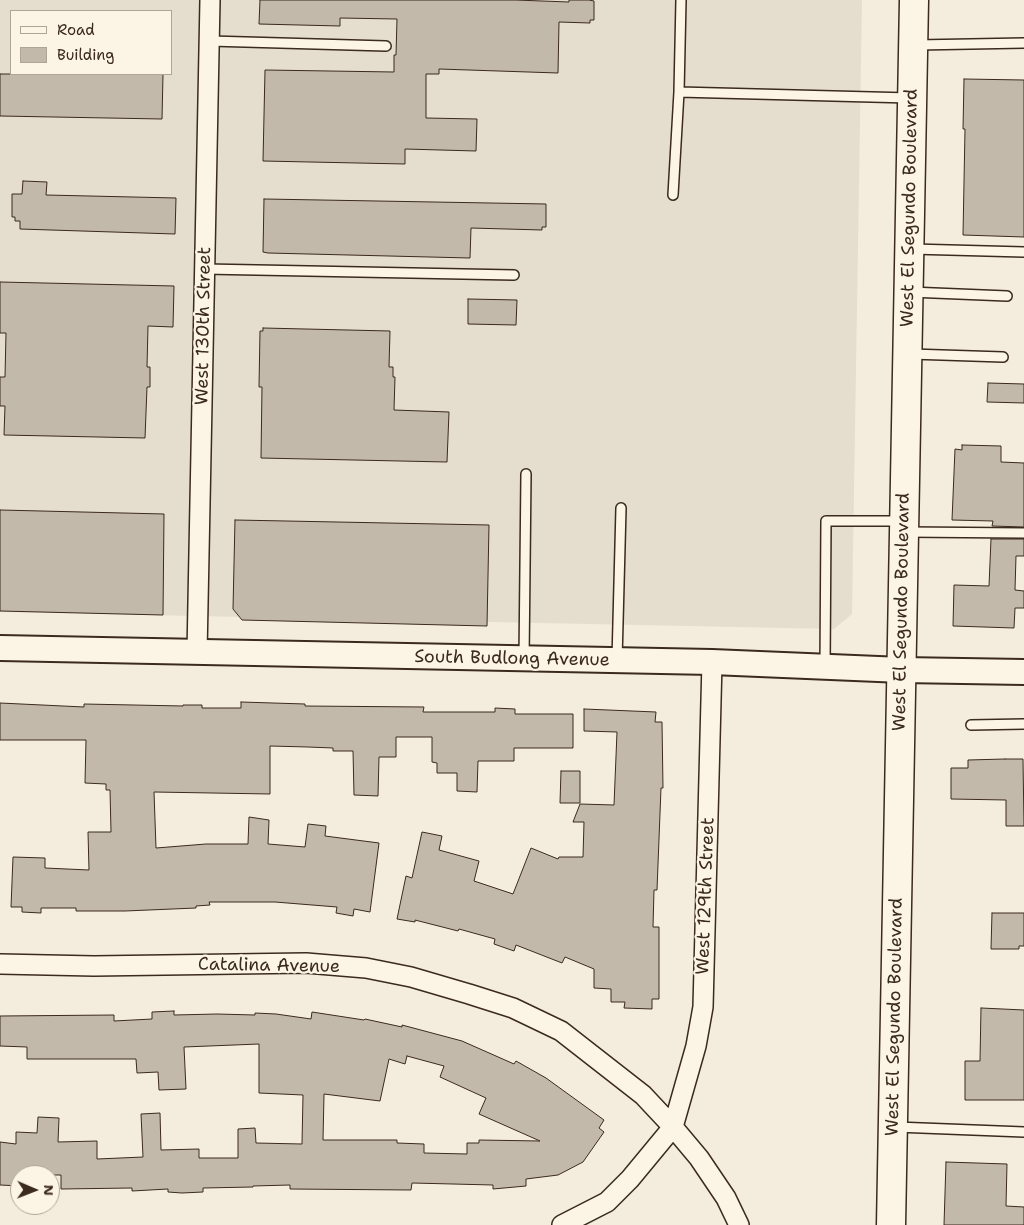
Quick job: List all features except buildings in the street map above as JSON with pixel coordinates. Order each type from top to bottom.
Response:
[{"type":"main road","name":"West El Segundo Boulevard","points":[[891,1225],[914,0]]},
{"type":"street","name":"West 130th Street","points":[[198,653],[210,0]]},
{"type":"street","name":"South Budlong Avenue","points":[[0,648],[712,662],[902,670],[1024,672]]},
{"type":"street","name":"West 129th Street","points":[[674,1127],[696,1046],[703,1007],[712,662]]},
{"type":"street","name":"Catalina Avenue","points":[[0,964],[94,966],[306,963],[366,968],[470,994],[513,1008],[561,1031],[643,1095],[674,1127],[700,1158],[726,1198],[739,1225]]},
{"type":"street","points":[[562,1225],[607,1202],[630,1179],[674,1127]]},
{"type":"lane","points":[[674,195],[682,0]]},
{"type":"lane","points":[[210,41],[386,46]]},
{"type":"lane","points":[[913,45],[1024,44]]},
{"type":"lane","points":[[679,92],[912,98]]},
{"type":"lane","points":[[909,249],[1024,252]]},
{"type":"lane","points":[[205,269],[514,275]]},
{"type":"lane","points":[[908,292],[1007,296]]},
{"type":"lane","points":[[906,354],[1003,357]]},
{"type":"lane","points":[[524,659],[526,474]]},
{"type":"lane","points":[[617,660],[621,508]]},
{"type":"lane","points":[[825,667],[826,521],[1024,533]]},
{"type":"lane","points":[[971,725],[1024,724]]},
{"type":"lane","points":[[893,1127],[1024,1132]]},
{"type":"shaded area","points":[[0,0],[862,0],[852,614],[834,629],[0,612]]}]
